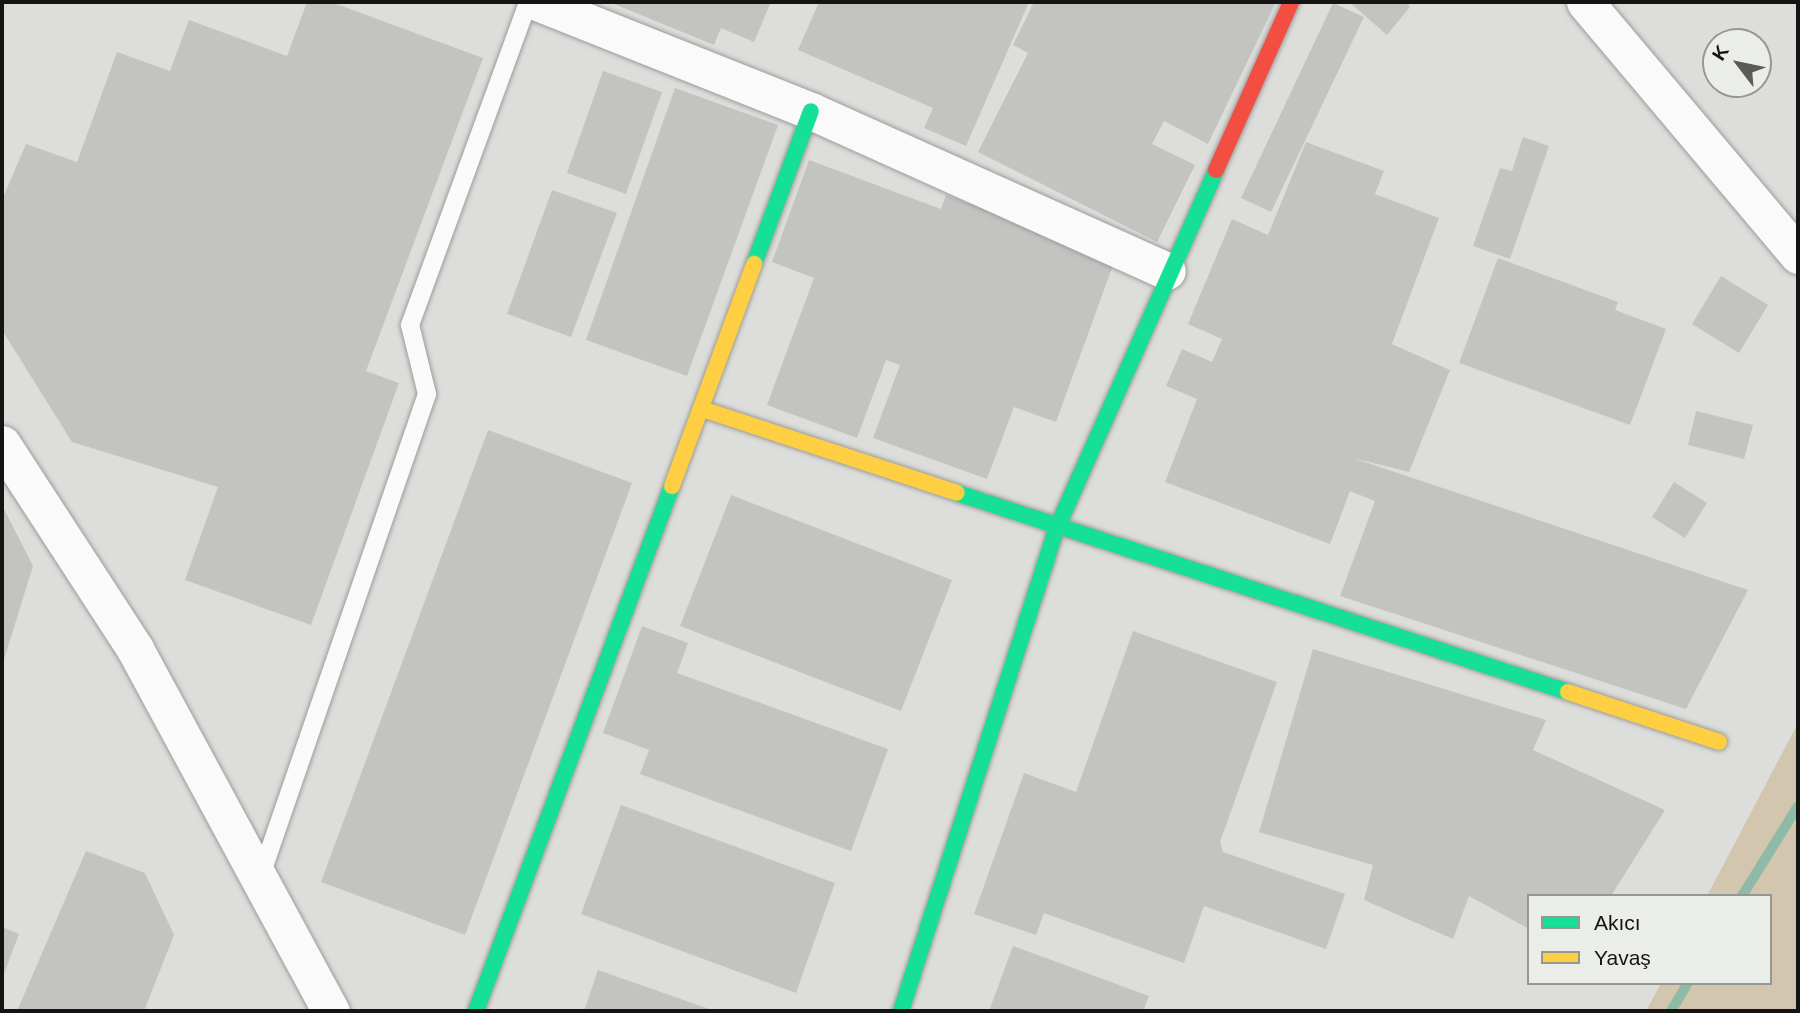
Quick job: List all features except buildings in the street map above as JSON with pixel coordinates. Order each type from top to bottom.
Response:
[{"type":"street","points":[[537,2],[582,12],[811,111],[1167,271]]},
{"type":"street","points":[[901,1011],[1056,530],[1167,271],[1290,2]]},
{"type":"street","points":[[1585,2],[1798,255]]},
{"type":"street","points":[[476,1011],[811,111]]},
{"type":"street","points":[[702,409],[1056,530],[1719,743]]},
{"type":"street","points":[[2,444],[135,649],[331,1011]]},
{"type":"lane","points":[[260,878],[427,394],[410,325],[528,2]]},
{"type":"shaded area","points":[[1798,723],[1798,1011],[1646,1011],[1660,985],[1772,985],[1772,894],[1708,894]]},
{"type":"waterway","points":[[1743,894],[1798,806]]},
{"type":"waterway","points":[[1671,1011],[1687,985]]},
{"type":"traffic: fast","points":[[754,264],[811,111]]},
{"type":"traffic: fast","points":[[901,1011],[1056,530],[1216,170]]},
{"type":"traffic: fast","points":[[476,1011],[672,486]]},
{"type":"traffic: fast","points":[[957,493],[1568,692]]},
{"type":"traffic: slow","points":[[672,486],[754,264]]},
{"type":"traffic: slow","points":[[702,409],[957,493]]},
{"type":"traffic: slow","points":[[1568,692],[1719,742]]},
{"type":"traffic: jam","points":[[1216,170],[1291,2]]}]
